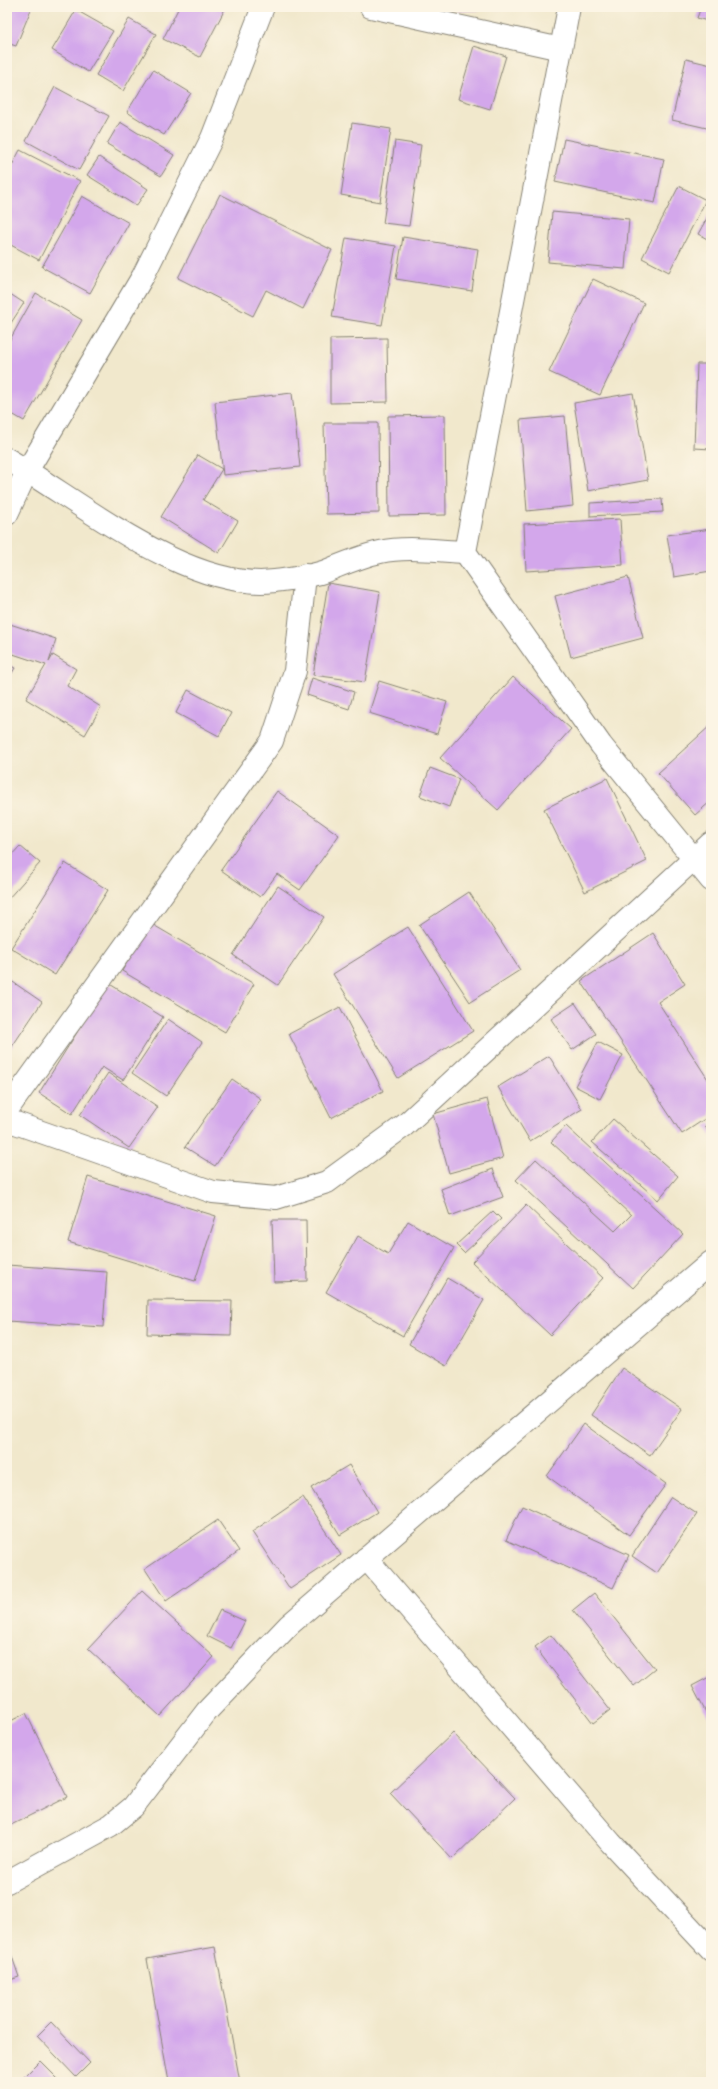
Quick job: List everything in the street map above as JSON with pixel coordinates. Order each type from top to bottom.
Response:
[{"type":"street","points":[[7,514],[27,471],[143,276],[212,138],[263,7]]},
{"type":"street","points":[[371,7],[560,49]]},
{"type":"street","points":[[569,7],[464,552],[601,745],[711,880]]},
{"type":"street","points":[[7,459],[103,520],[160,553],[213,574],[239,581],[274,581],[320,573],[380,552],[408,550],[464,552]]},
{"type":"street","points":[[7,1110],[272,741],[295,671],[305,575]]},
{"type":"street","points":[[7,1120],[213,1192],[276,1198],[327,1182],[405,1125],[711,843]]},
{"type":"street","points":[[7,1882],[111,1825],[133,1807],[216,1701],[289,1625],[711,1262]]},
{"type":"street","points":[[366,1558],[606,1837],[711,1950]]},
{"type":"building","points":[[7,7],[32,7],[16,46],[7,43]]},
{"type":"building","points":[[179,7],[226,7],[200,57],[163,39]]},
{"type":"building","points":[[456,7],[512,7],[512,9],[456,11]]},
{"type":"building","points":[[701,7],[711,7],[711,22],[697,18]]},
{"type":"building","points":[[76,10],[113,31],[88,72],[52,50]]},
{"type":"building","points":[[129,19],[156,34],[123,91],[96,75]]},
{"type":"building","points":[[474,46],[506,56],[490,109],[458,99]]},
{"type":"building","points":[[686,59],[711,65],[711,129],[672,120]]},
{"type":"building","points":[[153,70],[191,93],[164,135],[127,112]]},
{"type":"building","points":[[55,87],[109,116],[79,170],[26,141]]},
{"type":"building","points":[[120,122],[174,155],[161,176],[107,144]]},
{"type":"building","points":[[352,123],[391,129],[380,202],[341,195]]},
{"type":"building","points":[[564,139],[664,159],[655,203],[555,182]]},
{"type":"building","points":[[395,141],[421,145],[409,226],[383,223]]},
{"type":"building","points":[[20,150],[80,181],[39,260],[7,243],[7,175]]},
{"type":"building","points":[[99,157],[148,189],[136,206],[87,175]]},
{"type":"building","points":[[679,186],[706,200],[669,272],[642,258]]},
{"type":"building","points":[[220,194],[332,250],[303,309],[266,290],[253,316],[178,278]]},
{"type":"building","points":[[82,196],[129,223],[90,293],[42,267]]},
{"type":"building","points":[[711,211],[711,241],[698,234]]},
{"type":"building","points":[[552,212],[629,219],[625,269],[548,262]]},
{"type":"building","points":[[403,237],[478,249],[472,291],[396,279]]},
{"type":"building","points":[[346,238],[396,246],[382,325],[332,317]]},
{"type":"building","points":[[593,279],[644,303],[600,395],[549,372]]},
{"type":"building","points":[[7,292],[24,303],[7,329]]},
{"type":"building","points":[[36,293],[82,320],[24,421],[7,411],[7,345]]},
{"type":"building","points":[[387,338],[388,402],[330,403],[330,339]]},
{"type":"building","points":[[697,364],[711,364],[711,449],[694,448]]},
{"type":"building","points":[[292,393],[300,467],[223,475],[215,402]]},
{"type":"building","points":[[633,393],[648,480],[588,491],[574,403]]},
{"type":"building","points":[[445,415],[446,515],[389,516],[388,416]]},
{"type":"building","points":[[565,416],[573,506],[527,511],[520,420]]},
{"type":"building","points":[[324,423],[378,423],[379,513],[326,514]]},
{"type":"building","points":[[198,455],[222,469],[203,500],[238,521],[219,553],[161,517]]},
{"type":"building","points":[[662,499],[663,512],[590,516],[590,503]]},
{"type":"building","points":[[620,519],[623,565],[526,571],[524,524]]},
{"type":"building","points":[[711,529],[711,571],[674,577],[667,535]]},
{"type":"building","points":[[628,577],[643,638],[571,657],[555,596]]},
{"type":"building","points":[[328,583],[380,592],[365,682],[313,675]]},
{"type":"building","points":[[7,623],[56,639],[49,662],[53,655],[76,669],[67,686],[101,707],[85,735],[26,699],[46,665],[7,652]]},
{"type":"building","points":[[7,664],[15,668],[7,681]]},
{"type":"building","points":[[513,677],[571,729],[498,810],[440,758]]},
{"type":"building","points":[[312,678],[354,692],[349,709],[307,695]]},
{"type":"building","points":[[379,681],[447,702],[437,734],[369,713]]},
{"type":"building","points":[[188,690],[231,713],[219,736],[176,713]]},
{"type":"building","points":[[711,725],[711,801],[695,815],[658,773]]},
{"type":"building","points":[[430,768],[459,779],[449,807],[420,796]]},
{"type":"building","points":[[607,778],[647,861],[585,892],[544,809]]},
{"type":"building","points":[[277,791],[339,835],[300,890],[277,874],[260,897],[221,870]]},
{"type":"building","points":[[20,846],[40,863],[7,900],[7,860]]},
{"type":"building","points":[[65,863],[108,890],[55,975],[11,948]]},
{"type":"building","points":[[278,886],[324,917],[278,985],[233,955]]},
{"type":"building","points":[[469,892],[520,970],[470,1002],[419,925]]},
{"type":"building","points":[[150,923],[254,984],[225,1032],[122,971]]},
{"type":"building","points":[[408,927],[473,1031],[398,1078],[333,974]]},
{"type":"building","points":[[653,933],[685,984],[658,1002],[711,1084],[711,1115],[682,1134],[581,981]]},
{"type":"building","points":[[7,978],[42,1002],[7,1054]]},
{"type":"building","points":[[108,983],[163,1017],[123,1080],[102,1067],[72,1114],[39,1093]]},
{"type":"building","points":[[575,1003],[596,1034],[572,1050],[551,1019]]},
{"type":"building","points":[[340,1007],[383,1091],[331,1118],[289,1034]]},
{"type":"building","points":[[168,1019],[202,1042],[166,1096],[132,1073]]},
{"type":"building","points":[[598,1042],[623,1055],[600,1099],[575,1086]]},
{"type":"building","points":[[549,1056],[582,1109],[530,1141],[498,1087]]},
{"type":"building","points":[[108,1073],[158,1107],[129,1148],[80,1115]]},
{"type":"building","points":[[232,1079],[261,1099],[215,1166],[185,1147]]},
{"type":"building","points":[[487,1099],[503,1158],[449,1173],[433,1114]]},
{"type":"building","points":[[613,1119],[678,1176],[658,1200],[592,1142]]},
{"type":"building","points":[[711,1123],[711,1136],[705,1126]]},
{"type":"building","points":[[566,1126],[683,1234],[633,1288],[516,1180],[536,1159],[615,1231],[631,1215],[551,1142]]},
{"type":"building","points":[[493,1169],[503,1197],[450,1216],[441,1189]]},
{"type":"building","points":[[88,1177],[216,1216],[195,1281],[68,1242]]},
{"type":"building","points":[[526,1205],[603,1278],[550,1335],[472,1262]]},
{"type":"building","points":[[493,1211],[501,1219],[464,1253],[456,1245]]},
{"type":"building","points":[[272,1220],[306,1220],[307,1281],[274,1282]]},
{"type":"building","points":[[408,1221],[454,1248],[403,1336],[326,1292],[358,1236],[388,1254]]},
{"type":"building","points":[[7,1265],[107,1272],[103,1327],[7,1321]]},
{"type":"building","points":[[447,1278],[484,1300],[446,1366],[409,1344]]},
{"type":"building","points":[[148,1300],[232,1301],[231,1336],[147,1334]]},
{"type":"building","points":[[622,1368],[682,1409],[650,1455],[591,1415]]},
{"type":"building","points":[[584,1424],[666,1484],[629,1535],[547,1476]]},
{"type":"building","points":[[349,1465],[377,1512],[340,1535],[311,1488]]},
{"type":"building","points":[[303,1497],[341,1555],[290,1589],[252,1532]]},
{"type":"building","points":[[671,1497],[697,1514],[657,1573],[632,1556]]},
{"type":"building","points":[[522,1506],[629,1555],[613,1588],[506,1540]]},
{"type":"building","points":[[218,1520],[239,1551],[166,1601],[145,1569]]},
{"type":"building","points":[[142,1591],[214,1657],[160,1716],[88,1649]]},
{"type":"building","points":[[594,1593],[655,1669],[634,1686],[573,1610]]},
{"type":"building","points":[[220,1610],[245,1621],[231,1648],[207,1636]]},
{"type":"building","points":[[551,1635],[610,1710],[593,1723],[535,1647]]},
{"type":"building","points":[[711,1676],[711,1722],[692,1686]]},
{"type":"building","points":[[26,1713],[67,1797],[7,1827],[7,1723]]},
{"type":"building","points":[[453,1733],[515,1798],[452,1859],[390,1793]]},
{"type":"building","points":[[7,1942],[19,1977],[7,1981]]},
{"type":"building","points":[[215,1947],[240,2082],[169,2082],[147,1959]]},
{"type":"building","points":[[51,2022],[90,2063],[76,2077],[37,2036]]},
{"type":"building","points":[[40,2061],[61,2082],[19,2082]]}]
